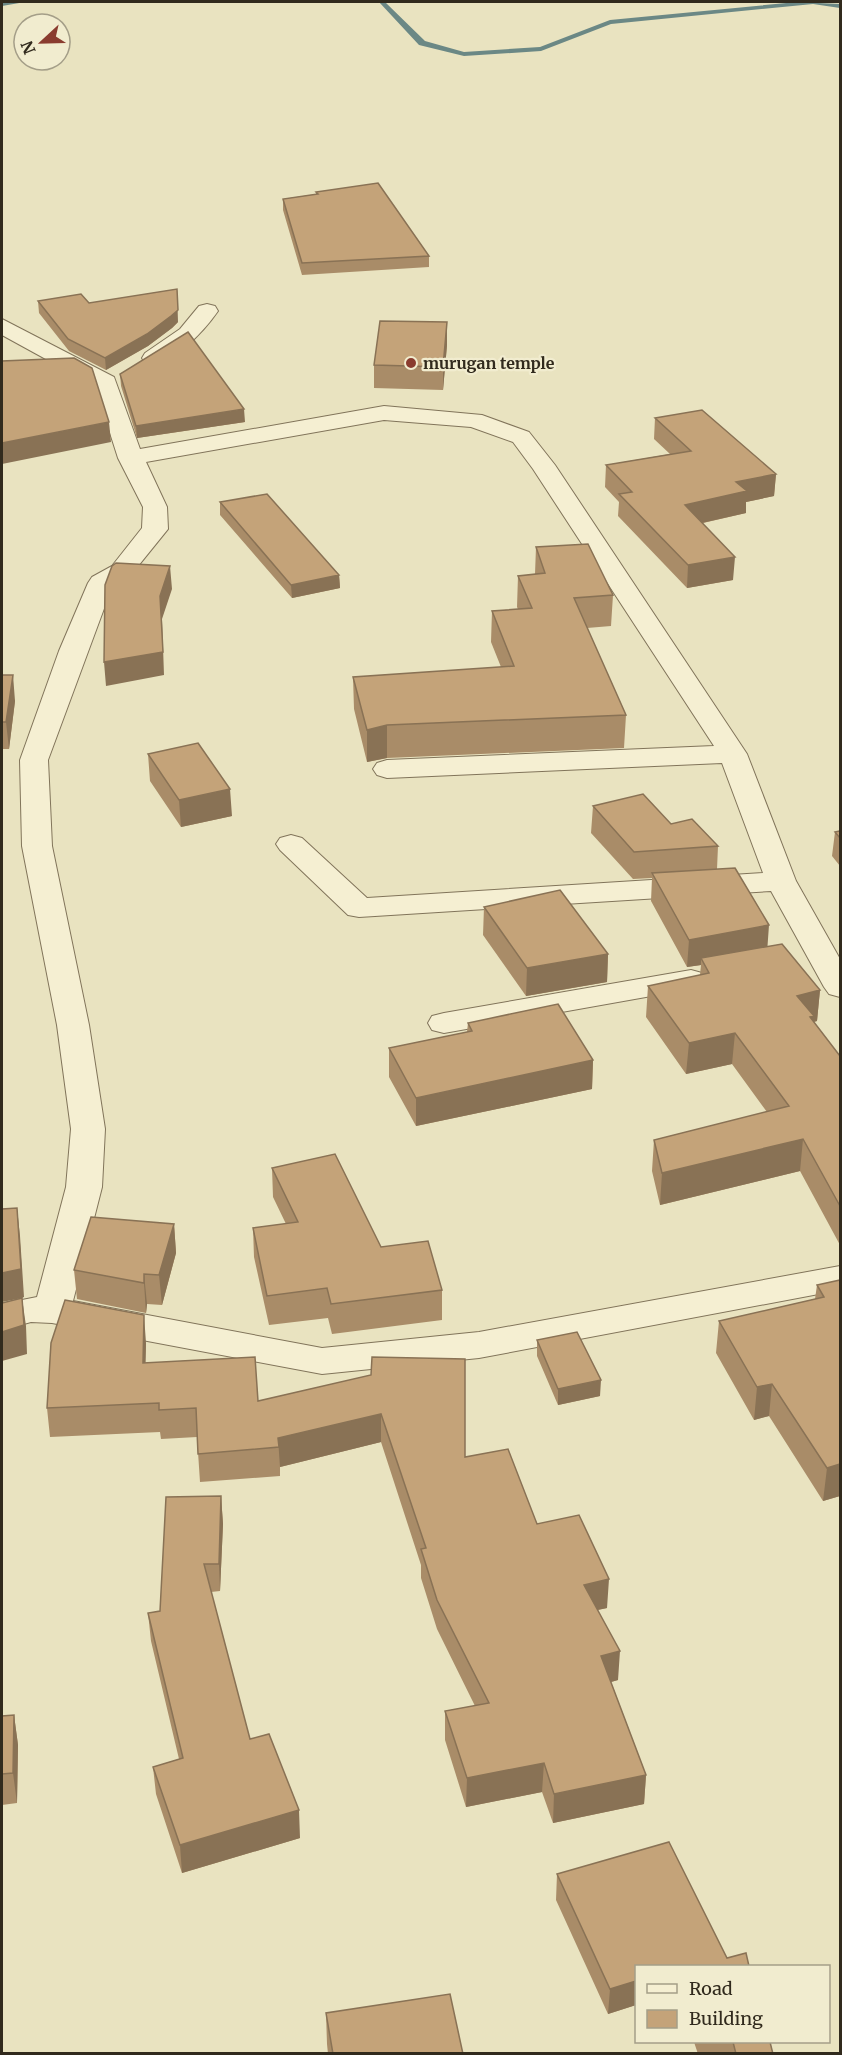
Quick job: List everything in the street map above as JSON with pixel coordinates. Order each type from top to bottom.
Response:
[{"type":"street","points":[[2,326],[122,373],[165,352],[188,333],[207,312]]},
{"type":"street","points":[[52,1310],[84,1187],[88,1129],[73,1025],[38,846],[34,760],[73,651],[101,583],[121,571],[155,529],[155,507],[130,458],[122,373]]},
{"type":"street","points":[[130,458],[384,413],[474,420],[521,437],[543,465],[733,754],[781,881],[832,955],[840,987]]},
{"type":"street","points":[[387,769],[733,754]]},
{"type":"street","points":[[291,844],[359,908],[781,881]]},
{"type":"street","points":[[789,963],[832,955]]},
{"type":"street","points":[[444,1023],[720,975]]},
{"type":"street","points":[[2,1317],[31,1309],[52,1310],[322,1361],[479,1345],[840,1278]]},
{"type":"building","points":[[378,183],[429,256],[302,263],[283,199]]},
{"type":"building","points":[[177,289],[178,310],[147,334],[105,358],[68,339],[38,301],[81,294],[89,303]]},
{"type":"building","points":[[380,321],[447,322],[443,367],[374,365]]},
{"type":"building","points":[[188,332],[244,409],[136,426],[120,374]]},
{"type":"building","points":[[74,358],[92,368],[109,422],[2,443],[2,361]]},
{"type":"building","points":[[702,410],[776,474],[736,482],[747,491],[685,505],[735,557],[688,565],[619,494],[632,492],[606,465],[691,451],[655,418]]},
{"type":"building","points":[[267,494],[339,575],[291,585],[220,502]]},
{"type":"building","points":[[588,544],[613,595],[574,598],[626,715],[387,725],[367,730],[353,677],[514,666],[492,611],[532,608],[518,576],[545,573],[536,547]]},
{"type":"building","points":[[116,563],[170,566],[160,596],[163,652],[104,662],[105,585],[112,566]]},
{"type":"building","points":[[2,675],[13,675],[6,722],[2,722]]},
{"type":"building","points":[[198,743],[230,789],[179,800],[148,754]]},
{"type":"building","points":[[643,794],[671,824],[692,819],[718,846],[634,852],[593,806]]},
{"type":"building","points":[[735,868],[769,925],[689,940],[652,873]]},
{"type":"building","points":[[560,890],[608,954],[527,968],[484,907]]},
{"type":"building","points":[[782,944],[820,990],[797,996],[814,1016],[810,1017],[840,1056],[840,1206],[803,1139],[662,1173],[654,1140],[789,1106],[735,1033],[689,1043],[648,986],[709,973],[701,958]]},
{"type":"building","points":[[558,1004],[593,1060],[416,1098],[389,1048],[472,1031],[468,1023]]},
{"type":"building","points":[[335,1154],[381,1247],[428,1241],[442,1290],[331,1304],[327,1288],[267,1296],[253,1228],[298,1222],[272,1168]]},
{"type":"building","points":[[17,1208],[21,1269],[2,1273],[2,1209]]},
{"type":"building","points":[[91,1217],[174,1224],[159,1275],[144,1274],[144,1283],[74,1270]]},
{"type":"building","points":[[840,1280],[840,1464],[827,1468],[772,1384],[757,1387],[719,1321],[824,1297],[817,1285]]},
{"type":"building","points":[[22,1298],[24,1325],[2,1332],[2,1303]]},
{"type":"building","points":[[65,1300],[144,1315],[143,1363],[255,1357],[258,1401],[371,1375],[372,1357],[465,1359],[465,1457],[508,1449],[537,1524],[579,1515],[609,1579],[584,1585],[620,1651],[601,1656],[646,1775],[554,1794],[544,1763],[467,1778],[445,1711],[489,1703],[437,1600],[421,1549],[426,1548],[381,1414],[278,1438],[279,1447],[198,1454],[196,1408],[159,1410],[159,1403],[47,1408],[51,1343]]},
{"type":"building","points":[[577,1332],[601,1380],[558,1389],[537,1340]]},
{"type":"building","points":[[221,1496],[219,1564],[204,1564],[250,1739],[269,1734],[299,1810],[180,1845],[153,1767],[183,1758],[148,1613],[160,1611],[166,1497]]},
{"type":"building","points":[[14,1715],[13,1773],[2,1774],[2,1716]]},
{"type":"building","points":[[669,1842],[727,1958],[746,1953],[749,1965],[635,1965],[635,1981],[610,1989],[557,1874]]},
{"type":"building","points":[[450,1994],[463,2054],[333,2054],[326,2013]]},
{"type":"building","points":[[733,2043],[770,2043],[773,2054],[736,2054]]},
{"type":"waterway","points":[[2,4],[22,2]]},
{"type":"waterway","points":[[382,2],[422,43],[464,54],[541,49],[610,22],[813,2],[840,6]]},
{"type":"place","name":"murugan temple","points":[[411,363]]}]
